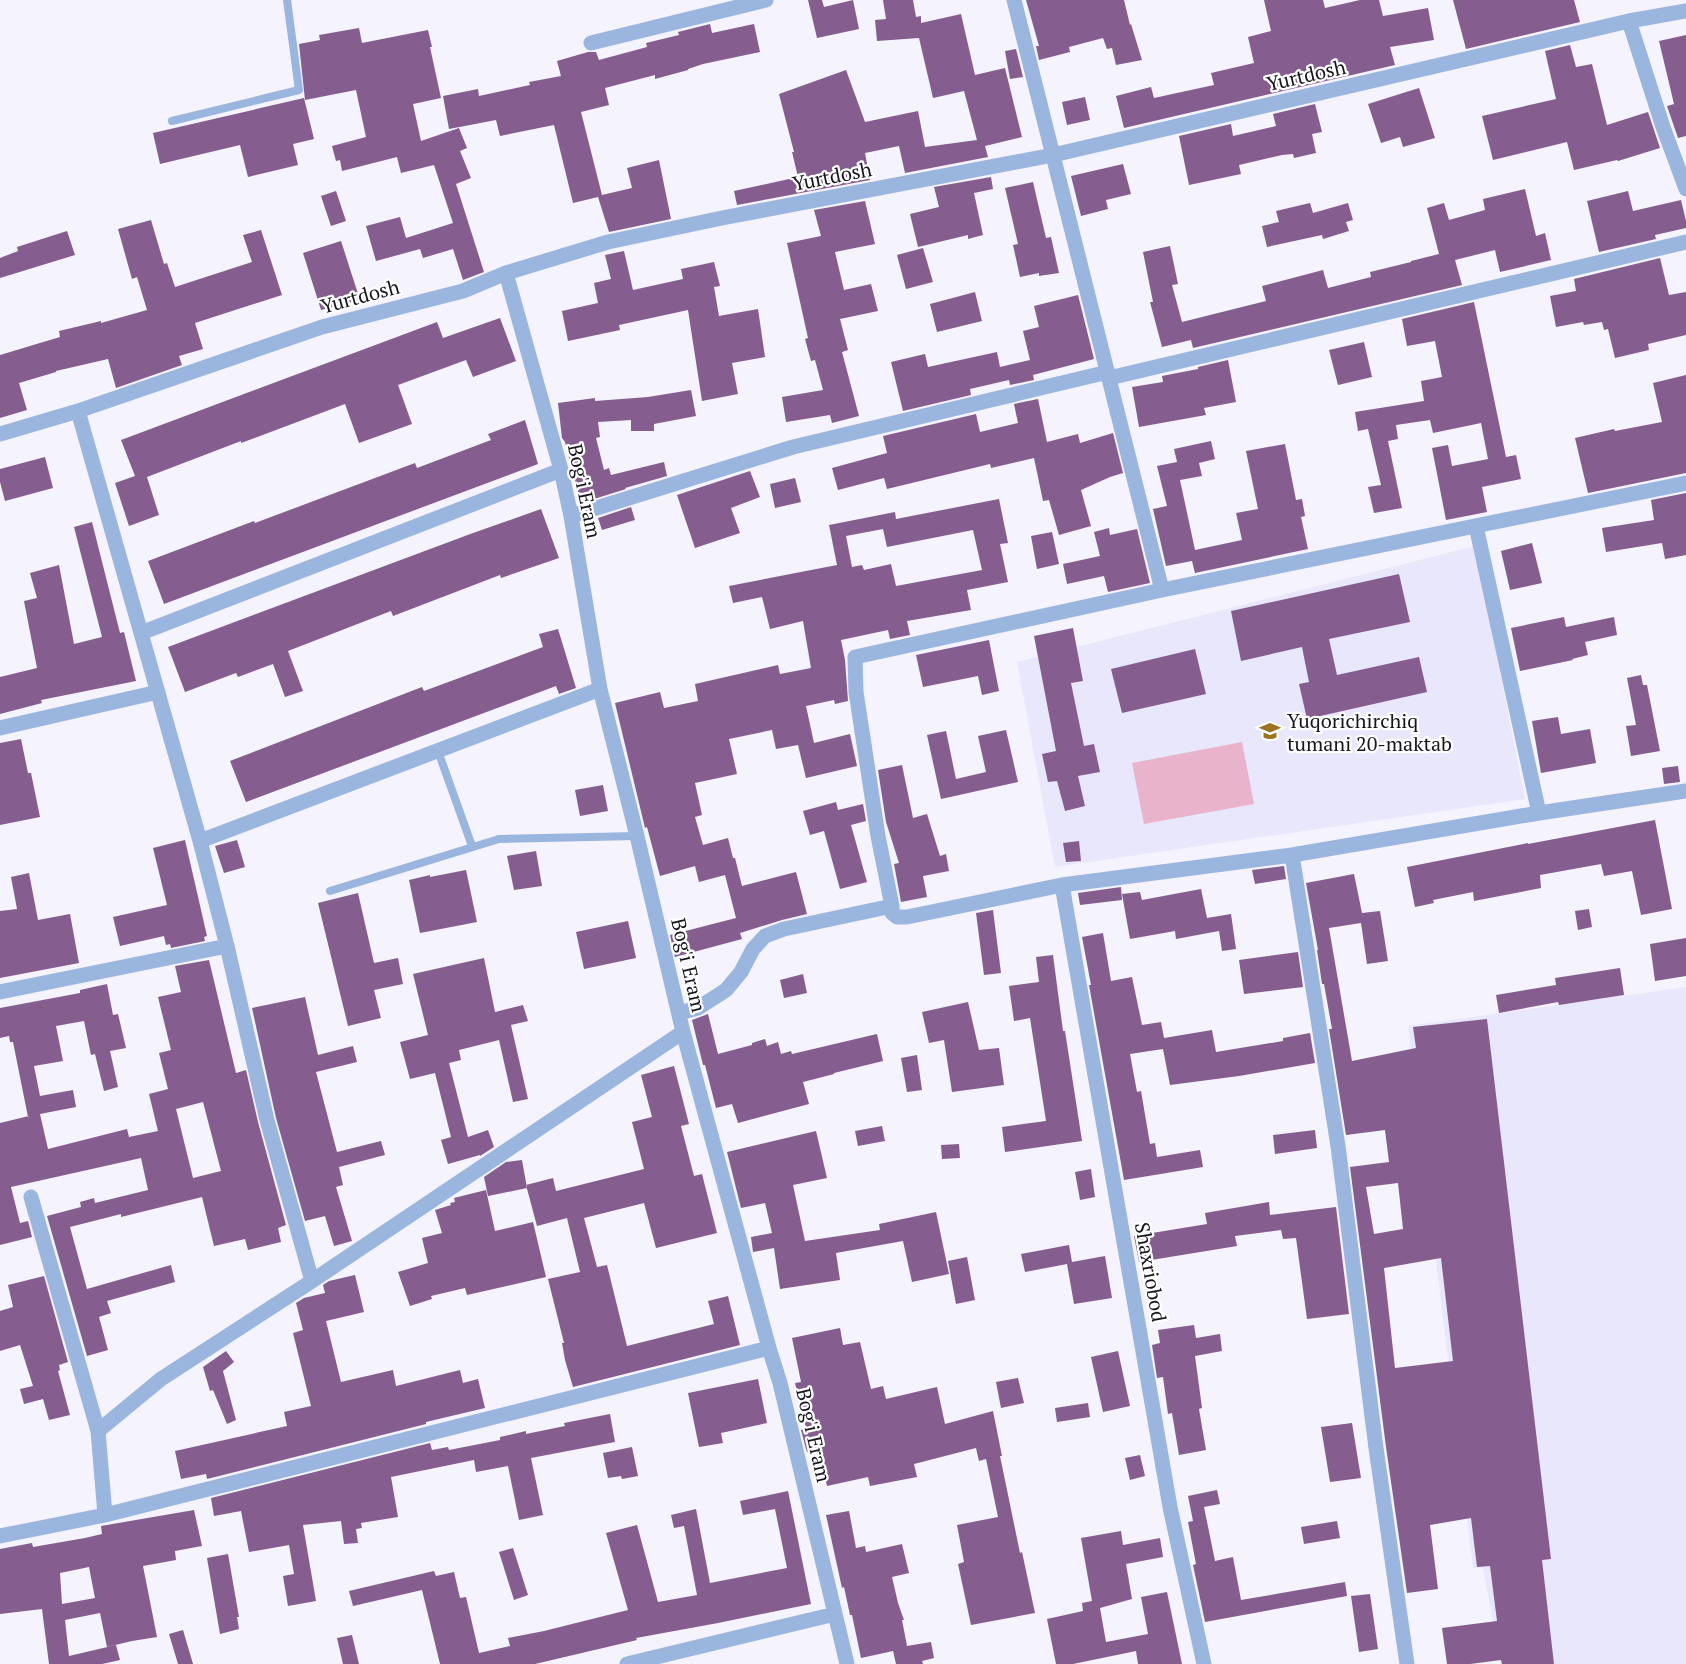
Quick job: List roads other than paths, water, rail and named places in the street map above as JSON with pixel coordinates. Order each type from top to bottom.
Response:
[{"type":"street","points":[[591,43],[766,0]]},
{"type":"street","points":[[1014,0],[1162,590]]},
{"type":"street","name":"Yurtdosh","points":[[0,434],[78,411],[322,327],[463,291],[506,273],[608,242],[1053,155],[1629,21],[1686,10]]},
{"type":"street","points":[[1629,21],[1663,127],[1686,189]]},
{"type":"street","points":[[571,516],[793,447],[1686,242]]},
{"type":"street","name":"Bog'i Eram","points":[[506,273],[561,470],[600,689],[683,1032],[780,1383],[847,1664]]},
{"type":"street","points":[[78,411],[200,842],[227,946],[267,1120],[312,1281]]},
{"type":"street","points":[[141,633],[561,470]]},
{"type":"street","points":[[1686,483],[1162,590],[855,657],[856,692],[878,836],[892,913],[897,917],[907,917],[1062,885],[1292,855],[1539,813],[1686,791]]},
{"type":"street","points":[[1476,526],[1539,813]]},
{"type":"street","points":[[200,842],[600,689]]},
{"type":"street","points":[[0,728],[158,692]]},
{"type":"street","points":[[1292,855],[1338,1146],[1376,1448],[1407,1664]]},
{"type":"street","name":"Shaxriobod","points":[[1062,885],[1170,1507],[1204,1664]]},
{"type":"street","points":[[679,1013],[698,1008],[726,990],[741,972],[753,949],[765,936],[784,929],[892,906]]},
{"type":"street","points":[[0,992],[227,946]]},
{"type":"street","points":[[98,1431],[161,1378],[312,1281],[683,1032]]},
{"type":"street","points":[[31,1197],[98,1431],[105,1515]]},
{"type":"street","points":[[0,1536],[105,1515],[769,1348]]},
{"type":"street","points":[[627,1664],[835,1614]]},
{"type":"lane","points":[[172,121],[300,90],[287,0]]},
{"type":"lane","points":[[438,751],[472,846]]},
{"type":"lane","points":[[330,891],[499,838],[637,836]]},
{"type":"place","name":"Yuqorichirchiq tumani 20-maktab","points":[[1270,731]]}]
